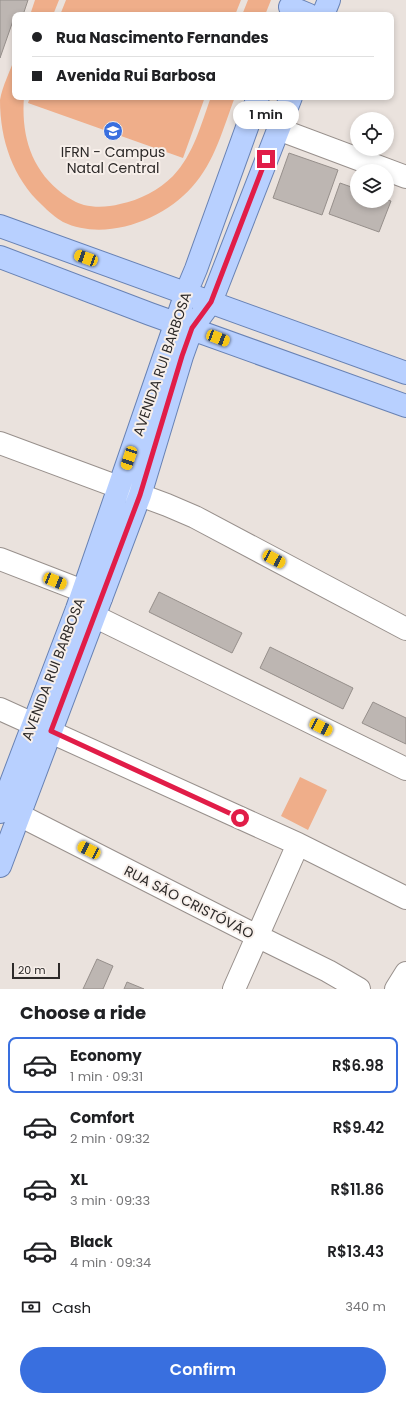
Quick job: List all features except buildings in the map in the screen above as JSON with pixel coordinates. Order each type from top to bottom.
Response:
[{"type":"main road","points":[[324,12],[329,0]]},
{"type":"main road","name":"AVENIDA RUI BARBOSA","points":[[0,866],[9,813],[89,604],[140,495],[182,356],[186,293],[257,100]]},
{"type":"main road","name":"AVENIDA RUI BARBOSA","points":[[89,604],[119,488],[184,326],[211,302],[290,100]]},
{"type":"main road","points":[[0,226],[406,373]]},
{"type":"main road","points":[[0,257],[184,326],[406,406]]},
{"type":"street","points":[[278,129],[406,177]]},
{"type":"street","points":[[0,443],[167,505],[215,527],[406,629]]},
{"type":"street","points":[[0,559],[406,769]]},
{"type":"street","points":[[0,709],[298,844],[406,898]]},
{"type":"street","name":"RUA SÃO CRISTÓVÃO","points":[[9,813],[328,971],[359,989]]},
{"type":"street","points":[[234,989],[298,844]]},
{"type":"street","points":[[396,989],[406,973]]},
{"type":"shaded area","points":[[35,0],[59,0],[54,12],[31,12]]},
{"type":"shaded area","points":[[66,0],[241,0],[236,12],[61,12]]},
{"type":"shaded area","points":[[248,0],[271,0],[266,12],[243,12]]},
{"type":"shaded area","points":[[12,65],[12,100],[24,100],[24,125],[30,151],[43,174],[63,194],[78,203],[98,207],[127,202],[142,197],[162,186],[173,176],[192,148],[210,100],[234,100],[213,156],[200,177],[180,199],[150,218],[115,228],[97,230],[79,228],[63,222],[42,205],[23,183],[10,157],[2,129],[0,100]]},
{"type":"shaded area","points":[[29,100],[204,100],[183,158],[28,103]]},
{"type":"shaded area","points":[[300,777],[327,790],[308,830],[281,816]]},
{"type":"place","name":"IFRN - Campus Natal Central","points":[[113,131]]},
{"type":"route","points":[[240,818],[51,731],[140,495],[182,356],[192,328],[211,302],[266,159]]}]
